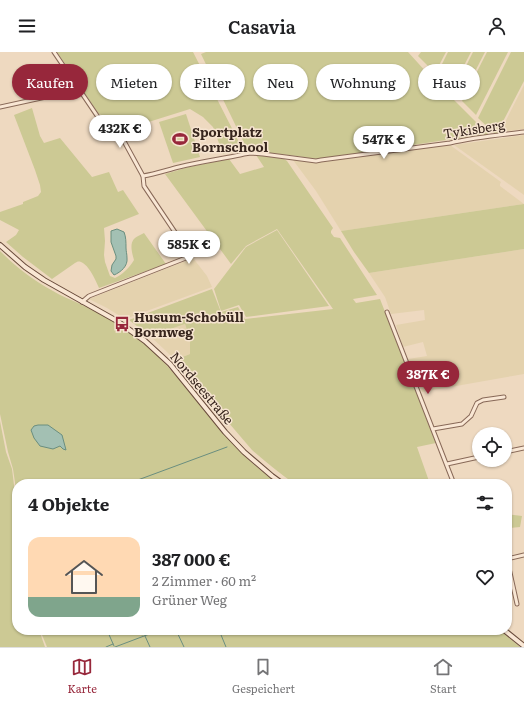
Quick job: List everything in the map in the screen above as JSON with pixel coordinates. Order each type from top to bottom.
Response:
[{"type":"main road","name":"Nordseestraße","points":[[0,245],[39,277],[117,321],[145,341],[170,364],[225,432],[244,452],[276,479]]},
{"type":"main road","points":[[510,635],[524,646]]},
{"type":"street","points":[[54,52],[62,64]]},
{"type":"street","points":[[0,107],[32,100]]},
{"type":"street","points":[[82,302],[89,296],[191,256],[144,186],[143,176],[119,132],[100,120],[87,100]]},
{"type":"street","name":"Tykisberg","points":[[143,176],[178,167],[244,154],[263,154],[316,161],[524,132]]},
{"type":"street","points":[[387,312],[452,479]]},
{"type":"street","points":[[433,429],[462,424],[471,416],[477,403],[483,400],[504,397]]},
{"type":"street","points":[[512,451],[524,448]]},
{"type":"street","points":[[446,464],[472,458]]},
{"type":"street","points":[[512,558],[524,555]]},
{"type":"street","points":[[512,579],[518,604]]},
{"type":"shaded area","points":[[57,52],[193,52],[199,64],[180,64],[180,100],[217,100],[243,150],[223,154],[213,127],[203,117],[190,109],[123,130],[98,113],[88,98],[88,64],[65,64]]},
{"type":"shaded area","points":[[206,52],[408,52],[419,64],[418,100],[454,100],[489,135],[439,141],[323,159],[251,152],[247,149],[223,100],[245,100],[245,64],[206,64],[201,54]]},
{"type":"shaded area","points":[[421,52],[446,52],[440,64],[426,64],[418,56]]},
{"type":"shaded area","points":[[448,52],[471,52],[465,64],[442,64]]},
{"type":"shaded area","points":[[473,52],[485,52],[479,64],[467,64]]},
{"type":"shaded area","points":[[487,52],[508,52],[476,115],[462,101],[480,100],[480,66]]},
{"type":"shaded area","points":[[511,52],[524,52],[524,81],[497,133],[494,133],[478,118]]},
{"type":"shaded area","points":[[524,85],[524,129],[500,132]]},
{"type":"shaded area","points":[[32,108],[40,136],[44,143],[60,138],[92,177],[109,172],[118,192],[123,190],[139,214],[104,228],[104,255],[110,276],[115,278],[130,266],[134,260],[132,254],[133,240],[144,233],[166,264],[99,288],[94,277],[81,262],[75,263],[52,279],[6,242],[16,235],[19,230],[0,220],[0,212],[23,204],[23,202],[38,196],[41,192],[35,170],[14,115]]},
{"type":"shaded area","name":"Sportplatz Bornschool","points":[[186,114],[200,157],[173,163],[159,122]]},
{"type":"shaded area","points":[[524,135],[524,195],[454,145]]},
{"type":"shaded area","points":[[450,145],[501,182],[500,186],[524,204],[341,231],[316,191],[293,160],[316,163]]},
{"type":"shaded area","points":[[256,155],[284,159],[287,161],[333,228],[331,233],[334,237],[340,238],[377,295],[353,299],[356,303],[380,299],[436,443],[417,447],[428,479],[288,479],[252,450],[175,360],[190,354],[190,339],[185,324],[150,336],[129,320],[212,289],[221,312],[238,307],[245,319],[333,309],[277,229],[246,246],[231,264],[165,174],[189,167],[229,159],[240,174],[264,167]]},
{"type":"shaded area","points":[[524,204],[524,249],[369,273],[341,231]]},
{"type":"shaded area","points":[[117,229],[125,234],[127,261],[124,268],[114,275],[111,271],[116,256],[111,242],[111,231]]},
{"type":"shaded area","points":[[277,230],[329,306],[246,317],[239,305],[221,311],[214,289],[246,247]]},
{"type":"shaded area","points":[[524,249],[524,374],[422,392],[408,359],[427,356],[423,342],[403,347],[396,325],[425,320],[424,310],[391,314],[385,297],[369,273]]},
{"type":"shaded area","points":[[0,251],[39,283],[113,321],[145,344],[167,365],[237,449],[273,479],[14,479],[0,414]]},
{"type":"shaded area","points":[[193,258],[207,276],[212,287],[125,319],[89,299]]},
{"type":"shaded area","points":[[185,324],[190,339],[190,354],[175,360],[150,336]]},
{"type":"shaded area","points":[[0,421],[13,479],[12,479],[12,635],[41,635],[45,647],[0,647]]},
{"type":"shaded area","points":[[48,425],[62,435],[66,450],[60,446],[53,449],[40,446],[34,438],[31,430],[34,426]]},
{"type":"shaded area","points":[[512,515],[522,516],[520,527],[512,528]]},
{"type":"shaded area","points":[[42,635],[506,635],[520,647],[47,647]]},
{"type":"waterway","points":[[141,479],[227,447]]},
{"type":"waterway","points":[[109,635],[114,646]]},
{"type":"waterway","points":[[115,647],[147,635]]},
{"type":"waterway","points":[[178,635],[184,647]]},
{"type":"waterway","points":[[221,635],[226,647]]},
{"type":"waterway","points":[[145,636],[150,647]]},
{"type":"waterway","points":[[106,647],[113,644]]},
{"type":"place","name":"Sportplatz Bornschool","points":[[180,139]]},
{"type":"place","name":"Husum-Schobüll Bornweg","points":[[122,324]]}]
